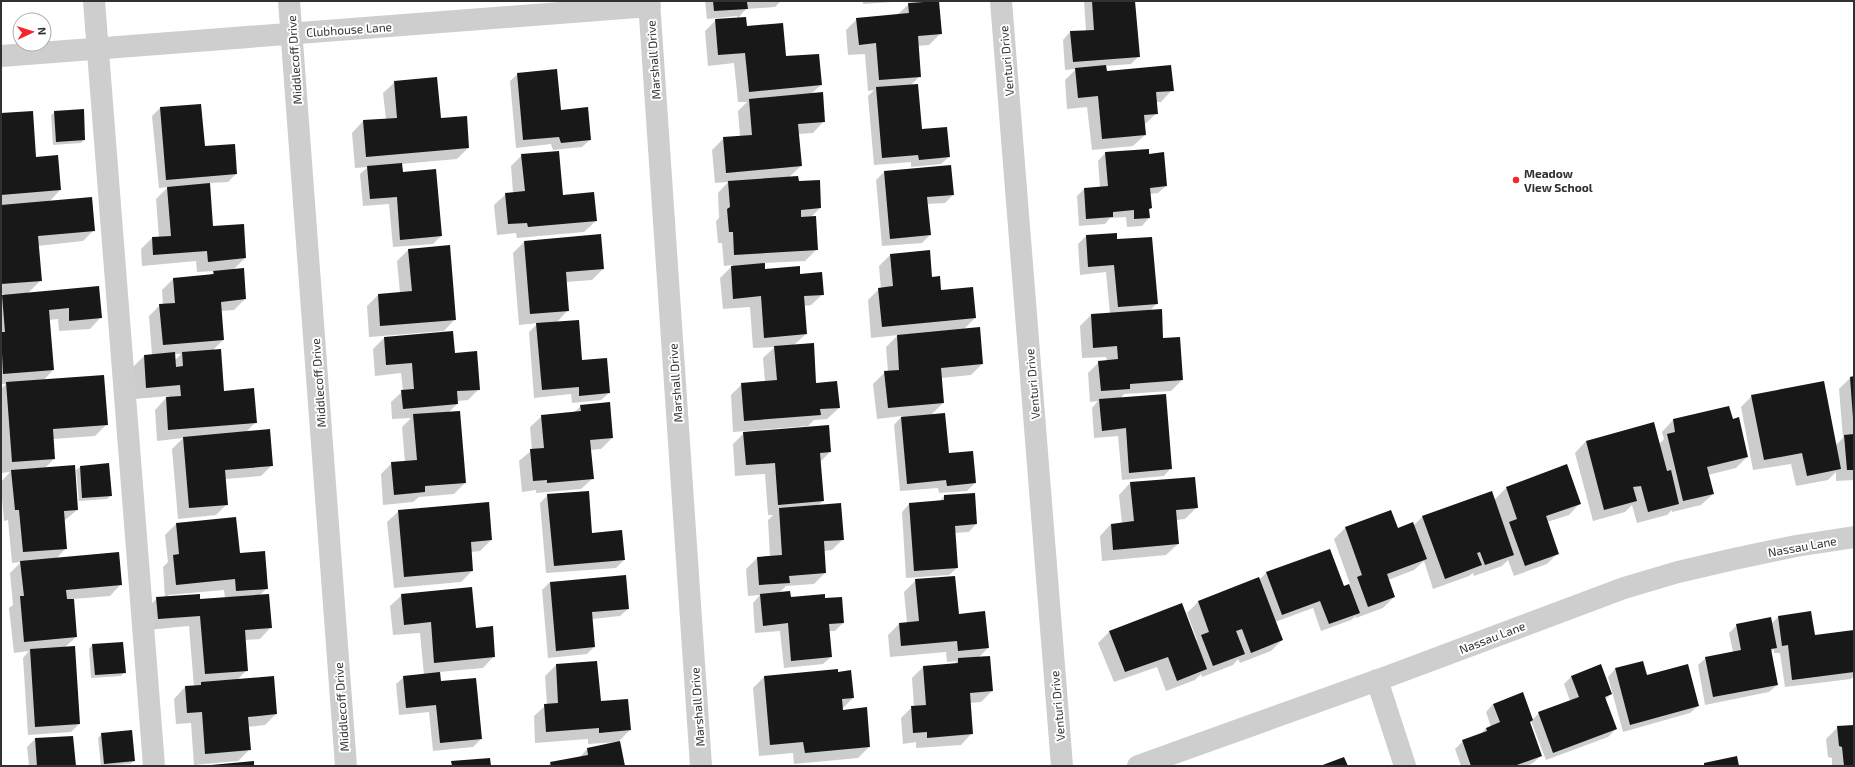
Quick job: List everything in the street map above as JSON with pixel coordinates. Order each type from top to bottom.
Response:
[{"type":"street","points":[[94,1],[154,766]]},
{"type":"street","name":"Middlecoff Drive","points":[[289,1],[346,766]]},
{"type":"street","name":"Venturi Drive","points":[[1001,1],[1062,766]]},
{"type":"street","name":"Clubhouse Lane","points":[[1,56],[649,4]]},
{"type":"street","name":"Marshall Drive","points":[[649,4],[701,766]]},
{"type":"street","name":"Nassau Lane","points":[[1138,766],[1377,680],[1624,588],[1678,572],[1734,558],[1854,537]]},
{"type":"street","points":[[1377,680],[1405,766]]},
{"type":"building","points":[[713,1],[751,2],[747,2],[748,9],[714,11]]},
{"type":"building","points":[[939,1],[942,34],[918,36],[921,77],[879,80],[876,43],[859,45],[856,18],[909,13],[908,3]]},
{"type":"building","points":[[1092,1],[1135,1],[1140,57],[1073,62],[1070,31],[1094,30]]},
{"type":"building","points":[[746,17],[747,26],[783,23],[786,56],[819,54],[822,85],[749,92],[745,53],[718,55],[715,19]]},
{"type":"building","points":[[1106,65],[1107,71],[1171,65],[1174,91],[1156,92],[1158,114],[1144,115],[1146,135],[1102,139],[1098,96],[1078,98],[1075,68]]},
{"type":"building","points":[[557,69],[561,110],[588,107],[591,140],[561,143],[559,137],[523,140],[517,73]]},
{"type":"building","points":[[437,77],[441,118],[467,116],[469,148],[366,157],[363,120],[397,118],[394,81]]},
{"type":"building","points":[[918,84],[922,129],[947,127],[950,157],[919,160],[918,155],[882,158],[876,87]]},
{"type":"building","points":[[823,92],[825,122],[798,124],[802,166],[726,173],[723,137],[752,135],[749,99]]},
{"type":"building","points":[[201,104],[205,146],[235,144],[237,174],[166,180],[160,107]]},
{"type":"building","points":[[84,109],[85,140],[56,142],[54,111]]},
{"type":"building","points":[[33,111],[36,157],[58,155],[61,190],[1,195],[1,113]]},
{"type":"building","points":[[1149,149],[1149,154],[1164,152],[1167,186],[1150,188],[1152,208],[1149,209],[1150,218],[1134,219],[1134,210],[1113,212],[1113,217],[1086,219],[1084,188],[1108,186],[1105,152]]},
{"type":"building","points":[[559,151],[563,195],[594,192],[597,221],[528,227],[527,223],[508,224],[505,193],[525,191],[521,154]]},
{"type":"building","points":[[402,163],[403,172],[436,169],[442,236],[400,240],[397,197],[370,199],[367,166]]},
{"type":"building","points":[[951,165],[954,195],[927,197],[931,235],[890,239],[884,171]]},
{"type":"building","points":[[798,176],[799,181],[820,180],[821,208],[801,210],[801,217],[816,216],[818,250],[734,255],[733,232],[729,232],[727,209],[730,207],[728,181]]},
{"type":"building","points":[[210,183],[213,226],[244,224],[246,258],[208,262],[207,251],[153,255],[152,237],[171,236],[167,187]]},
{"type":"building","points":[[92,197],[95,231],[38,236],[42,281],[1,284],[1,205]]},
{"type":"building","points":[[1117,233],[1117,239],[1152,237],[1158,304],[1118,307],[1114,265],[1088,267],[1086,235]]},
{"type":"building","points":[[601,234],[604,269],[566,272],[569,311],[530,314],[524,241]]},
{"type":"building","points":[[450,245],[456,320],[380,326],[378,294],[412,291],[408,249]]},
{"type":"building","points":[[930,250],[932,277],[940,276],[941,290],[973,287],[976,318],[882,327],[878,288],[893,286],[890,254]]},
{"type":"building","points":[[765,263],[765,269],[800,266],[800,274],[822,272],[824,295],[804,296],[807,334],[764,338],[761,296],[733,299],[731,266]]},
{"type":"building","points":[[244,268],[246,299],[221,302],[224,340],[163,345],[159,304],[175,303],[173,278],[214,274],[213,271]]},
{"type":"building","points":[[99,286],[102,318],[69,321],[69,308],[49,310],[54,370],[3,374],[1,332],[5,332],[2,295]]},
{"type":"building","points":[[1162,309],[1163,338],[1180,337],[1183,380],[1130,384],[1130,389],[1101,391],[1098,361],[1118,359],[1117,346],[1093,348],[1091,314]]},
{"type":"building","points":[[579,320],[582,360],[607,358],[610,393],[579,396],[579,387],[542,390],[536,323]]},
{"type":"building","points":[[980,327],[983,364],[941,368],[944,403],[888,408],[884,371],[899,370],[897,335]]},
{"type":"building","points":[[453,331],[455,353],[477,351],[480,390],[457,391],[458,404],[403,409],[401,390],[414,389],[412,363],[386,365],[384,337]]},
{"type":"building","points":[[814,343],[816,383],[837,381],[840,408],[820,409],[821,415],[744,421],[741,383],[777,380],[774,346]]},
{"type":"building","points":[[221,349],[224,391],[254,388],[257,423],[168,430],[166,397],[181,396],[180,385],[146,388],[144,355],[175,352],[176,367],[183,366],[182,352]]},
{"type":"building","points":[[104,375],[108,425],[53,429],[55,459],[12,462],[6,382]]},
{"type":"building","points":[[1854,376],[1854,418],[1853,418],[1850,377]]},
{"type":"building","points":[[1824,381],[1841,469],[1807,476],[1802,453],[1764,460],[1751,395]]},
{"type":"building","points":[[1166,394],[1172,469],[1129,473],[1126,428],[1102,431],[1099,399]]},
{"type":"building","points":[[610,402],[613,438],[590,440],[594,479],[547,483],[547,480],[533,481],[530,449],[544,448],[541,415],[581,411],[580,405]]},
{"type":"building","points":[[1729,406],[1733,419],[1739,417],[1748,457],[1707,467],[1714,494],[1683,501],[1667,434],[1675,432],[1673,419]]},
{"type":"building","points":[[460,411],[466,483],[425,486],[425,492],[394,495],[391,462],[417,460],[413,414]]},
{"type":"building","points":[[945,413],[949,453],[973,451],[976,483],[947,486],[946,480],[907,484],[901,417]]},
{"type":"building","points":[[1654,422],[1667,471],[1671,470],[1679,504],[1648,512],[1641,486],[1633,487],[1637,501],[1604,510],[1586,441]]},
{"type":"building","points":[[829,425],[831,452],[820,453],[824,501],[778,505],[775,463],[746,465],[743,432]]},
{"type":"building","points":[[270,429],[273,466],[225,470],[228,505],[189,508],[183,437]]},
{"type":"building","points":[[1854,434],[1854,470],[1847,470],[1844,435]]},
{"type":"building","points":[[109,463],[112,496],[82,498],[80,466]]},
{"type":"building","points":[[1567,464],[1581,504],[1546,516],[1559,554],[1525,566],[1509,522],[1517,519],[1506,487]]},
{"type":"building","points":[[75,465],[78,510],[64,511],[67,549],[23,552],[19,510],[15,510],[11,470]]},
{"type":"building","points":[[1195,477],[1198,508],[1176,510],[1179,544],[1113,550],[1111,524],[1134,521],[1130,482]]},
{"type":"building","points":[[589,491],[592,533],[622,530],[625,560],[554,566],[547,494]]},
{"type":"building","points":[[1492,491],[1514,555],[1485,565],[1480,552],[1477,553],[1482,565],[1445,579],[1422,516]]},
{"type":"building","points":[[975,493],[977,524],[955,526],[958,568],[914,571],[909,503],[944,500],[944,495]]},
{"type":"building","points":[[489,502],[492,540],[471,542],[473,571],[404,577],[398,510]]},
{"type":"building","points":[[841,503],[844,540],[824,541],[826,573],[789,576],[790,583],[759,585],[757,557],[782,555],[779,508]]},
{"type":"building","points":[[1391,510],[1398,528],[1413,522],[1427,559],[1387,574],[1395,597],[1368,607],[1357,577],[1362,575],[1345,527]]},
{"type":"building","points":[[236,517],[240,553],[265,551],[268,589],[236,591],[235,579],[176,585],[173,555],[179,554],[176,523]]},
{"type":"building","points":[[1330,549],[1344,586],[1349,584],[1360,613],[1329,624],[1320,601],[1282,615],[1266,572]]},
{"type":"building","points":[[119,552],[122,585],[66,590],[67,599],[74,599],[77,637],[24,642],[20,596],[24,596],[20,561]]},
{"type":"building","points":[[626,575],[629,609],[592,612],[595,647],[556,651],[550,582]]},
{"type":"building","points":[[955,576],[959,614],[985,611],[989,648],[958,651],[957,641],[901,646],[899,623],[919,621],[915,579]]},
{"type":"building","points":[[1259,577],[1283,640],[1251,653],[1242,629],[1236,631],[1245,654],[1213,666],[1201,635],[1209,632],[1198,601]]},
{"type":"building","points":[[472,587],[476,628],[493,626],[495,657],[434,663],[431,622],[404,625],[401,594]]},
{"type":"building","points":[[790,591],[791,597],[825,594],[825,598],[842,597],[844,623],[829,624],[832,657],[791,661],[788,623],[763,626],[760,594]]},
{"type":"building","points":[[200,594],[200,599],[269,594],[272,628],[245,630],[248,671],[205,674],[200,616],[158,619],[156,597]]},
{"type":"building","points":[[1182,603],[1207,669],[1177,681],[1168,657],[1125,672],[1109,631]]},
{"type":"building","points":[[1811,611],[1815,635],[1854,630],[1854,672],[1792,680],[1788,645],[1782,646],[1778,616]]},
{"type":"building","points":[[1771,617],[1777,648],[1771,649],[1778,685],[1713,697],[1705,657],[1741,650],[1736,624]]},
{"type":"building","points":[[123,642],[126,673],[95,675],[92,644]]},
{"type":"building","points":[[75,646],[80,724],[35,727],[30,649]]},
{"type":"building","points":[[990,656],[993,691],[970,693],[973,734],[927,738],[927,732],[913,733],[911,706],[926,705],[923,666],[958,663],[958,658]]},
{"type":"building","points":[[597,661],[601,701],[628,699],[631,730],[599,733],[599,728],[546,732],[544,704],[558,703],[556,664]]},
{"type":"building","points":[[1643,661],[1647,675],[1688,664],[1699,706],[1630,725],[1615,668]]},
{"type":"building","points":[[1601,664],[1612,694],[1605,697],[1617,729],[1553,753],[1538,712],[1579,697],[1571,676]]},
{"type":"building","points":[[838,669],[838,672],[851,670],[854,698],[842,699],[843,710],[867,707],[870,747],[805,753],[803,742],[770,745],[764,676]]},
{"type":"building","points":[[440,672],[441,681],[476,678],[482,739],[440,743],[436,705],[406,708],[403,676]]},
{"type":"building","points":[[274,676],[277,714],[248,717],[251,750],[205,754],[202,712],[187,713],[185,686],[201,685],[201,682]]},
{"type":"building","points":[[1523,692],[1533,720],[1530,722],[1542,756],[1514,766],[1471,766],[1462,740],[1487,731],[1486,728],[1500,722],[1493,704]]},
{"type":"building","points":[[1854,725],[1854,766],[1844,766],[1842,747],[1839,746],[1837,726]]},
{"type":"building","points":[[132,730],[135,761],[104,764],[101,733]]},
{"type":"building","points":[[73,736],[76,766],[37,766],[35,738]]},
{"type":"building","points":[[620,741],[625,766],[551,766],[550,762],[588,755],[587,748]]},
{"type":"building","points":[[1737,756],[1739,766],[1704,766],[1704,763]]},
{"type":"building","points":[[1344,757],[1348,766],[1320,766]]},
{"type":"building","points":[[490,758],[491,766],[452,766],[451,761]]},
{"type":"building","points":[[254,761],[254,766],[211,766],[211,765]]},
{"type":"place","name":"Meadow View School","points":[[1516,180]]}]
